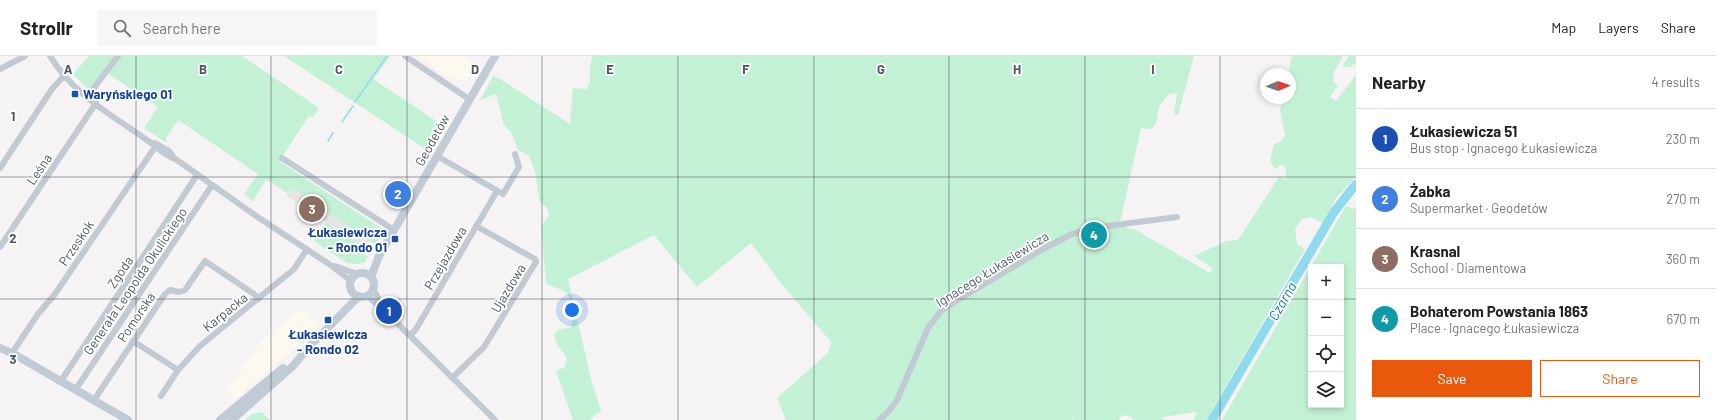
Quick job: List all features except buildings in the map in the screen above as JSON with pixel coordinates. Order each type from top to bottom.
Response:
[{"type":"main road","name":"Geodetów","points":[[371,277],[379,256],[494,56]]},
{"type":"main road","name":"Geodetów","points":[[360,273],[379,256]]},
{"type":"main road","points":[[232,420],[293,366],[307,349],[360,295],[373,289],[374,283],[371,277],[360,273],[351,281],[350,287],[360,295]]},
{"type":"main road","points":[[0,344],[12,353]]},
{"type":"main road","points":[[0,348],[12,353],[128,420]]},
{"type":"main road","points":[[220,420],[307,349]]},
{"type":"street","points":[[0,68],[25,56]]},
{"type":"street","points":[[50,56],[64,76],[87,97],[156,146],[165,156],[177,160],[329,264],[351,281]]},
{"type":"street","points":[[87,97],[118,56]]},
{"type":"street","points":[[405,56],[469,99]]},
{"type":"street","points":[[0,168],[52,89],[64,76]]},
{"type":"street","name":"Leśna","points":[[0,247],[96,104]]},
{"type":"street","name":"Przeskok","points":[[12,353],[38,314],[55,294],[156,146]]},
{"type":"street","points":[[437,156],[503,194],[519,167],[514,154]]},
{"type":"street","points":[[282,158],[394,230]]},
{"type":"street","name":"Zgoda","points":[[61,381],[198,175]]},
{"type":"street","name":"Generała Leopolda Okulickiego","points":[[76,389],[212,185]]},
{"type":"street","name":"Przejazdowa","points":[[410,336],[416,329],[497,191]]},
{"type":"street","name":"Ignacego Łukasiewicza","points":[[879,420],[888,412],[897,400],[928,328],[942,311],[951,304],[1042,249],[1072,234],[1100,227],[1177,217]]},
{"type":"street","name":"Ujazdowa","points":[[452,378],[484,347],[536,262],[534,259],[476,226]]},
{"type":"street","name":"Karpacka","points":[[161,396],[178,370],[200,346],[294,269],[307,250]]},
{"type":"street","name":"Pomorska","points":[[94,400],[165,294],[170,290],[179,292],[184,290],[205,261],[254,294],[259,299]]},
{"type":"street","points":[[329,264],[360,273]]},
{"type":"street","points":[[373,289],[384,310]]},
{"type":"street","points":[[360,295],[384,310],[495,420]]},
{"type":"street","points":[[133,341],[178,370]]},
{"type":"shaded area","points":[[418,56],[464,56],[476,64],[467,80],[449,78]]},
{"type":"shaded area","points":[[270,173],[370,241],[366,248],[311,212],[308,217],[299,211],[302,206],[287,196],[288,194],[266,179]]},
{"type":"shaded area","points":[[392,185],[405,194],[399,204],[386,195]]},
{"type":"shaded area","points":[[301,309],[319,327],[235,399],[227,391],[259,343]]},
{"type":"green space","points":[[89,56],[115,56],[89,90],[73,74]]},
{"type":"green space","points":[[119,56],[242,56],[319,108],[313,117],[309,116],[279,161],[384,230],[376,245],[292,188],[289,194],[266,179],[253,201],[244,194],[258,174],[178,120],[166,138],[167,143],[144,128],[158,107],[107,73]]},
{"type":"green space","points":[[284,56],[390,56],[373,79],[441,124],[427,150]]},
{"type":"green space","points":[[593,56],[1194,56],[1178,115],[1174,114],[1177,93],[1169,94],[1160,106],[1154,127],[1151,129],[1141,128],[1120,222],[1127,228],[1134,229],[1210,273],[1213,268],[1194,256],[1227,241],[1238,240],[1279,177],[1286,179],[1286,168],[1282,165],[1275,169],[1270,161],[1274,144],[1282,141],[1285,135],[1280,110],[1282,104],[1296,104],[1296,68],[1289,68],[1292,56],[1343,56],[1334,72],[1333,81],[1338,85],[1330,97],[1336,101],[1356,75],[1356,176],[1336,198],[1323,223],[1311,217],[1302,219],[1295,229],[1297,244],[1305,249],[1212,410],[1209,420],[1193,420],[1197,412],[1162,417],[1164,420],[1135,420],[1126,415],[1120,417],[1119,420],[1073,420],[1076,411],[1072,420],[786,420],[777,398],[828,353],[831,342],[780,282],[751,243],[697,287],[654,235],[568,279],[591,379],[601,411],[589,420],[573,420],[556,371],[565,367],[566,357],[557,344],[554,335],[558,330],[571,327],[572,310],[570,300],[566,293],[546,283],[541,226],[549,215],[547,207],[540,203],[535,171],[529,156],[517,149],[512,133],[504,125],[496,94],[480,100],[493,76],[570,124],[573,88],[587,89],[590,81],[590,66]]},
{"type":"green space","points":[[1349,56],[1356,56],[1356,62],[1351,67],[1342,67]]},
{"type":"green space","points":[[1346,206],[1354,209],[1356,206],[1356,420],[1222,420],[1308,272],[1308,408],[1344,408],[1344,264],[1312,264]]},
{"type":"green space","points":[[326,222],[365,248],[367,246],[373,250],[369,256],[368,253],[364,251],[364,255],[368,256],[364,263],[347,263],[314,241]]},
{"type":"green space","points":[[262,412],[270,420],[245,420],[252,414]]},
{"type":"waterway","points":[[355,102],[387,56]]},
{"type":"waterway","points":[[342,122],[353,106]]},
{"type":"waterway","points":[[328,141],[333,133]]},
{"type":"waterway","name":"Czarna","points":[[1212,420],[1334,212],[1356,184]]},
{"type":"place","name":"Waryńskiego 01","points":[[75,94]]},
{"type":"place","name":"Żabka","points":[[398,194]]},
{"type":"place","name":"Krasnal","points":[[312,209]]},
{"type":"place","name":"Bohaterom Powstania 1863","points":[[1094,235]]},
{"type":"place","name":"Łukasiewicza - Rondo 01","points":[[395,239]]},
{"type":"place","name":"Łukasiewicza 51","points":[[389,311]]},
{"type":"place","name":"Łukasiewicza - Rondo 02","points":[[328,320]]}]
